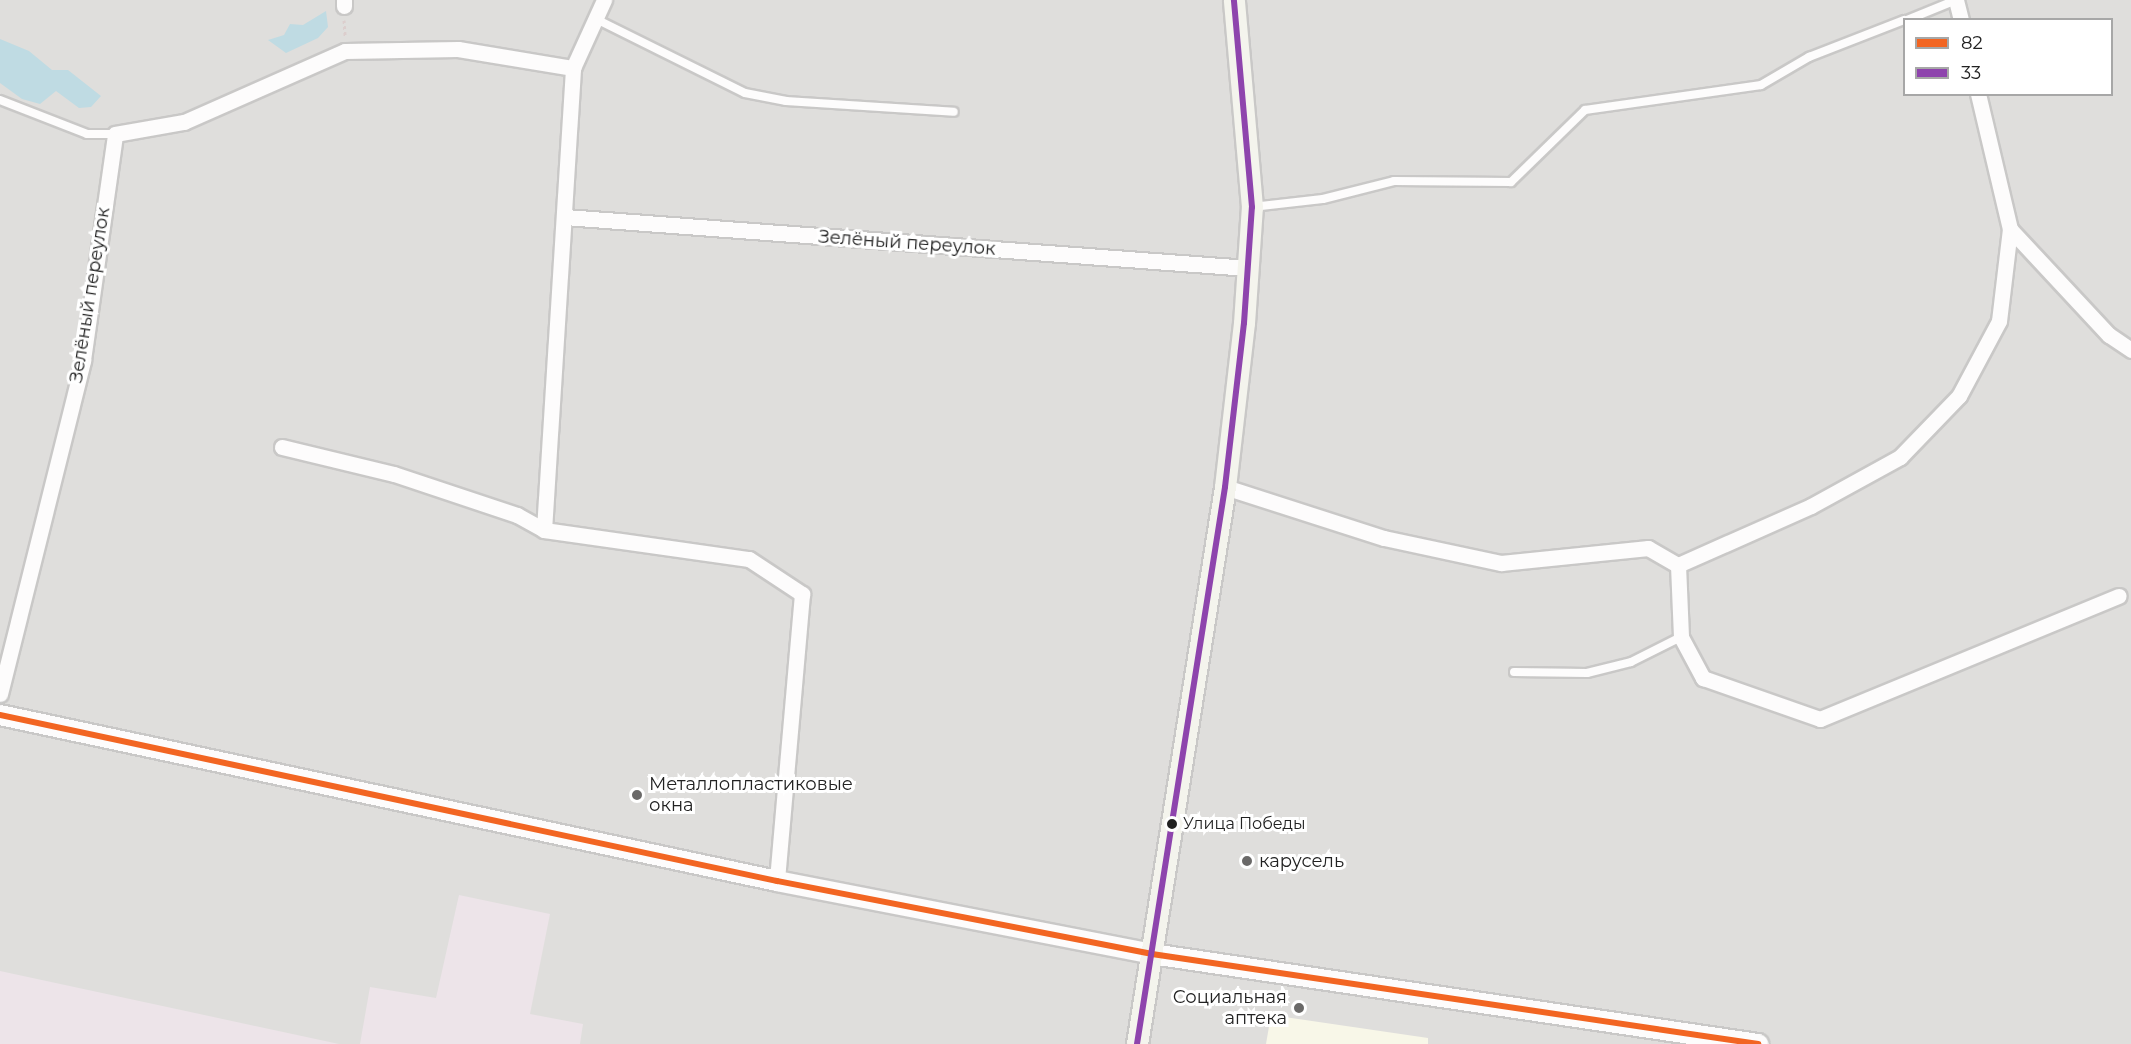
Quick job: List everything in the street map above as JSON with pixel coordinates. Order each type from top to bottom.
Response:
[{"type":"main road","points":[[1137,1044],[1225,487],[1248,268],[1252,207],[1234,0]]},
{"type":"street","points":[[544,530],[566,217],[573,68],[604,0]]},
{"type":"street","points":[[1956,0],[1960,18]]},
{"type":"street","points":[[115,134],[184,122],[345,44],[458,49],[573,68]]},
{"type":"street","points":[[1678,565],[1811,506],[1900,457],[1959,396],[1999,321],[2010,229],[1978,96]]},
{"type":"street","name":"Зелёный переулок","points":[[0,694],[83,360],[115,134]]},
{"type":"street","name":"Зелёный переулок","points":[[566,217],[1248,268]]},
{"type":"street","points":[[2010,229],[2109,335],[2131,350]]},
{"type":"street","points":[[282,447],[394,474],[517,515],[544,530],[749,559],[802,594],[777,881]]},
{"type":"street","points":[[1225,487],[1383,538],[1501,563],[1648,548],[1678,565]]},
{"type":"street","points":[[1678,565],[1681,637],[1703,678],[1820,719],[2119,596]]},
{"type":"street","points":[[0,715],[777,881],[1152,954],[1758,1044]]},
{"type":"lane","points":[[1911,18],[1956,0]]},
{"type":"lane","points":[[596,19],[745,93],[786,101],[954,112]]},
{"type":"lane","points":[[1252,207],[1323,199],[1394,182],[1511,182],[1584,110],[1761,84],[1809,57],[1903,21]]},
{"type":"lane","points":[[0,100],[87,134],[115,134]]},
{"type":"lane","points":[[1514,672],[1587,673],[1631,662],[1681,637]]},
{"type":"shaded area","points":[[0,0],[2131,0],[2131,1044],[0,1044]]},
{"type":"shaded area","points":[[459,895],[550,914],[530,1014],[583,1024],[580,1044],[360,1044],[370,987],[436,998]]},
{"type":"shaded area","points":[[0,971],[339,1044],[0,1044]]},
{"type":"shaded area","points":[[1271,1015],[1428,1038],[1428,1044],[1266,1044]]},
{"type":"water","points":[[326,11],[328,27],[318,38],[286,53],[268,40],[284,35],[290,24],[303,25]]},
{"type":"water","points":[[0,39],[29,51],[52,70],[68,70],[101,96],[91,107],[79,108],[56,91],[40,104],[22,99],[0,83]]},
{"type":"transit line","name":"33","points":[[1137,1044],[1225,487],[1244,323],[1252,207],[1234,0]]},
{"type":"transit line","name":"82","points":[[0,715],[777,881],[1152,954],[1758,1044]]},
{"type":"place","name":"Металлопластиковые окна","points":[[637,795]]},
{"type":"place","name":"Улица Победы","points":[[1172,824]]},
{"type":"place","name":"карусель","points":[[1247,861]]},
{"type":"place","name":"Социальная аптека","points":[[1299,1008]]}]
